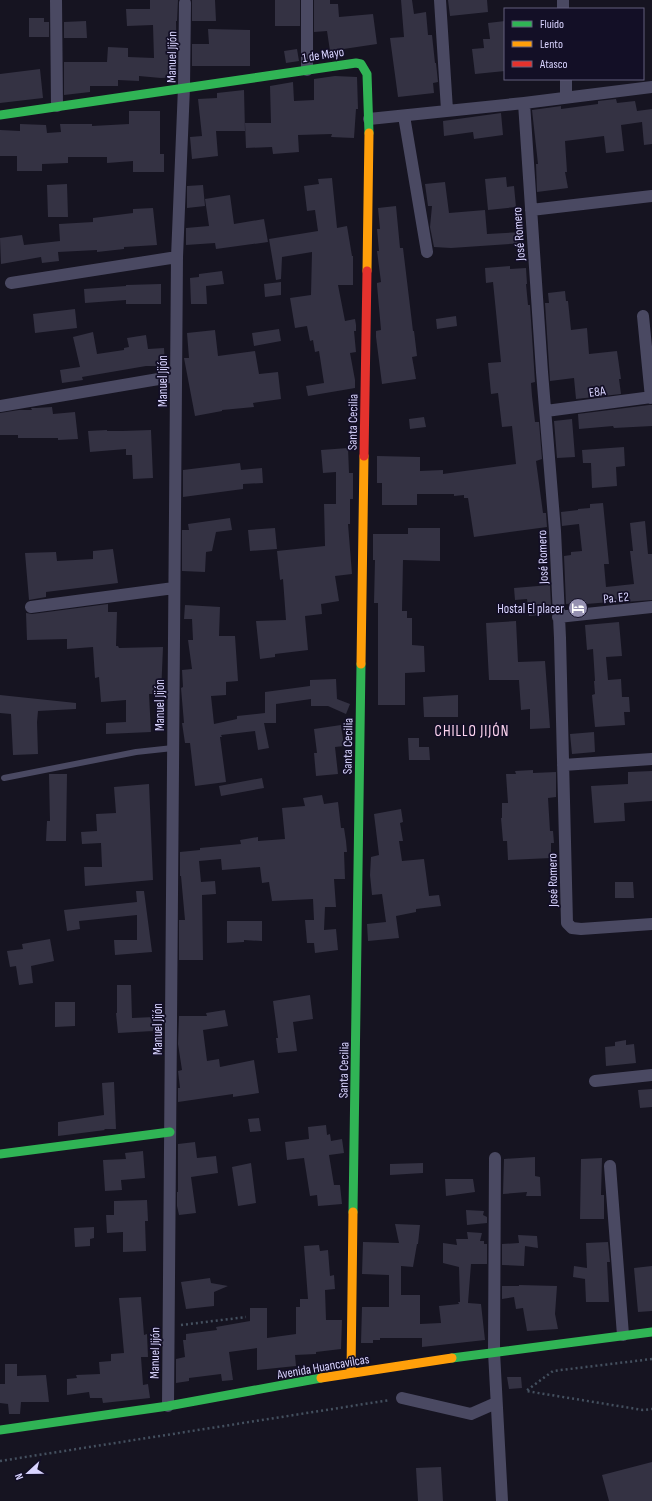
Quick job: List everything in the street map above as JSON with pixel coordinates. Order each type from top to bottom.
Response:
[{"type":"street","points":[[56,0],[57,106]]},
{"type":"street","points":[[307,0],[307,70]]},
{"type":"street","points":[[440,0],[448,110]]},
{"type":"street","name":"Manuel Jijón","points":[[168,1406],[177,257],[184,87],[185,3]]},
{"type":"street","name":"1 de Mayo","points":[[0,115],[356,63],[361,64],[367,74],[369,119]]},
{"type":"street","points":[[566,80],[566,98]]},
{"type":"street","points":[[369,119],[524,103],[652,87]]},
{"type":"street","name":"José Romero","points":[[524,103],[530,210],[555,531],[567,923],[572,928],[581,929],[652,924]]},
{"type":"street","points":[[404,116],[427,252]]},
{"type":"street","name":"Santa Cecilia","points":[[351,1374],[369,119]]},
{"type":"street","points":[[530,210],[652,196]]},
{"type":"street","points":[[11,283],[177,257]]},
{"type":"street","points":[[643,316],[651,398]]},
{"type":"street","points":[[0,406],[176,376]]},
{"type":"street","name":"E8A","points":[[546,412],[651,398]]},
{"type":"street","points":[[31,607],[174,588]]},
{"type":"street","name":"Pa. E2","points":[[558,617],[652,607]]},
{"type":"street","points":[[563,765],[652,759]]},
{"type":"street","points":[[595,1081],[652,1075]]},
{"type":"street","points":[[0,1154],[170,1132]]},
{"type":"street","points":[[495,1158],[494,1352],[502,1501]]},
{"type":"street","points":[[610,1166],[623,1335]]},
{"type":"street","name":"Avenida Huancavilcas","points":[[0,1430],[168,1406],[351,1374],[494,1352],[652,1332]]},
{"type":"street","points":[[402,1398],[472,1414],[496,1403]]},
{"type":"lane","points":[[4,778],[136,752],[173,748]]},
{"type":"path","points":[[168,1327],[246,1317]]},
{"type":"path","points":[[652,1359],[553,1371],[526,1391],[643,1410],[652,1409]]},
{"type":"path","points":[[0,1461],[402,1398]]},
{"type":"building","points":[[150,0],[178,0],[176,21],[177,77],[161,78],[139,76],[139,81],[118,80],[118,86],[90,86],[90,92],[64,95],[64,62],[107,62],[108,47],[128,48],[128,57],[154,58],[153,25],[127,26],[126,9],[150,9]]},
{"type":"building","points":[[192,0],[215,0],[216,21],[192,21]]},
{"type":"building","points":[[275,0],[300,0],[300,26],[275,26]]},
{"type":"building","points":[[314,0],[330,0],[330,4],[338,4],[339,17],[373,14],[377,44],[330,51],[327,31],[314,32]]},
{"type":"building","points":[[401,0],[412,0],[414,14],[426,12],[428,35],[432,35],[438,82],[433,83],[434,93],[398,97],[390,38],[404,37]]},
{"type":"building","points":[[448,0],[487,0],[488,12],[450,16]]},
{"type":"building","points":[[29,18],[44,18],[44,22],[49,22],[49,37],[29,37]]},
{"type":"building","points":[[86,21],[87,38],[64,38],[64,22]]},
{"type":"building","points":[[504,21],[504,71],[475,74],[472,49],[484,48],[483,39],[490,39],[488,23]]},
{"type":"building","points":[[208,29],[250,30],[250,66],[192,66],[192,44],[209,44]]},
{"type":"building","points":[[297,49],[299,61],[286,63],[284,51]]},
{"type":"building","points":[[40,69],[43,98],[0,103],[0,74]]},
{"type":"building","points":[[335,76],[357,77],[358,109],[356,109],[354,138],[331,137],[332,134],[298,135],[299,152],[273,154],[272,147],[246,148],[245,123],[271,123],[270,86],[293,82],[294,101],[314,100],[314,79]]},
{"type":"building","points":[[244,90],[245,131],[216,131],[218,156],[192,159],[190,137],[202,136],[198,99],[217,98],[217,93]]},
{"type":"building","points":[[616,99],[617,103],[635,101],[637,111],[652,109],[652,144],[644,145],[642,122],[621,125],[624,151],[606,153],[604,136],[565,141],[567,172],[565,172],[568,188],[537,192],[536,164],[538,164],[532,110],[561,106],[561,109],[598,104],[598,101]]},
{"type":"building","points":[[129,111],[160,111],[160,154],[164,154],[164,172],[133,172],[133,161],[107,163],[107,157],[68,157],[68,163],[42,164],[42,171],[17,171],[17,156],[0,156],[0,130],[20,131],[20,124],[46,125],[47,133],[61,132],[60,124],[92,124],[92,126],[129,124]]},
{"type":"building","points":[[501,113],[503,135],[474,139],[473,132],[444,136],[443,121]]},
{"type":"building","points":[[506,177],[507,187],[514,186],[516,207],[488,210],[485,179]]},
{"type":"building","points":[[332,178],[337,228],[347,226],[353,256],[353,285],[338,285],[345,321],[355,319],[356,325],[356,331],[354,331],[356,352],[350,353],[355,388],[308,396],[306,386],[324,383],[319,351],[315,352],[313,340],[310,341],[307,326],[295,328],[290,298],[311,295],[312,252],[282,257],[281,279],[276,280],[269,239],[318,231],[315,210],[307,211],[304,186],[319,184],[318,179]]},
{"type":"building","points":[[445,182],[449,213],[485,210],[487,234],[522,232],[523,243],[451,248],[434,247],[430,227],[432,206],[428,206],[425,184]]},
{"type":"building","points":[[67,184],[68,217],[48,217],[47,185]]},
{"type":"building","points":[[203,185],[205,206],[187,208],[187,186]]},
{"type":"building","points":[[230,195],[234,224],[264,219],[268,242],[216,249],[215,243],[186,245],[186,228],[209,226],[205,199]]},
{"type":"building","points":[[396,206],[400,248],[403,248],[417,356],[412,357],[416,379],[382,384],[376,337],[376,331],[381,330],[377,285],[377,283],[381,282],[377,251],[379,251],[377,229],[380,229],[378,208]]},
{"type":"building","points":[[153,208],[157,245],[124,247],[124,249],[97,252],[97,250],[58,252],[59,261],[42,263],[41,257],[1,264],[0,238],[22,235],[24,245],[60,241],[59,224],[93,222],[93,218],[133,213],[133,209]]},
{"type":"building","points":[[510,266],[510,269],[526,268],[526,284],[528,305],[530,305],[535,382],[531,383],[532,396],[535,422],[539,422],[542,459],[536,461],[543,513],[546,513],[547,527],[474,537],[468,498],[464,498],[464,495],[454,496],[454,494],[417,494],[417,505],[382,505],[382,483],[377,483],[377,456],[420,457],[420,471],[443,470],[443,474],[516,464],[512,426],[502,427],[498,393],[491,394],[488,363],[501,362],[493,282],[486,283],[485,268]]},
{"type":"building","points":[[222,271],[224,284],[206,286],[207,304],[191,304],[190,278],[199,277],[199,274]]},
{"type":"building","points":[[281,282],[281,295],[265,297],[264,284]]},
{"type":"building","points":[[161,284],[161,304],[126,304],[126,300],[85,303],[84,289],[126,285]]},
{"type":"building","points":[[565,291],[566,301],[568,301],[571,330],[587,328],[589,354],[617,351],[621,379],[619,379],[621,394],[576,399],[574,378],[550,381],[545,303],[549,303],[548,293]]},
{"type":"building","points":[[75,309],[77,328],[35,333],[33,314]]},
{"type":"building","points":[[456,316],[457,326],[437,329],[436,319]]},
{"type":"building","points":[[279,329],[281,341],[254,346],[252,333]]},
{"type":"building","points":[[215,330],[218,356],[255,351],[259,374],[278,372],[281,399],[253,403],[254,407],[222,410],[195,416],[184,358],[189,358],[187,333]]},
{"type":"building","points":[[93,332],[97,354],[124,350],[124,348],[129,347],[127,338],[146,335],[148,349],[164,348],[165,366],[146,366],[82,377],[83,380],[62,383],[60,370],[80,367],[73,337]]},
{"type":"building","points":[[652,405],[652,426],[614,428],[613,426],[579,429],[578,414]]},
{"type":"building","points":[[52,407],[53,414],[75,412],[78,439],[58,440],[58,438],[18,438],[18,435],[0,435],[0,413],[19,410],[32,410],[31,408]]},
{"type":"building","points":[[424,417],[426,427],[410,429],[409,419]]},
{"type":"building","points":[[572,419],[575,457],[557,458],[554,421]]},
{"type":"building","points":[[151,430],[153,478],[133,479],[132,455],[126,455],[126,449],[90,452],[88,431]]},
{"type":"building","points":[[624,447],[625,466],[616,467],[617,486],[592,488],[591,463],[583,463],[582,450]]},
{"type":"building","points":[[348,448],[349,473],[353,473],[353,499],[350,499],[350,524],[348,524],[352,574],[335,576],[339,601],[321,604],[322,614],[305,616],[308,650],[275,654],[275,657],[260,659],[256,621],[286,620],[283,579],[280,580],[277,551],[325,546],[324,504],[336,504],[336,472],[323,473],[321,450]]},
{"type":"building","points":[[240,463],[241,470],[262,468],[263,483],[243,484],[243,489],[183,497],[183,470]]},
{"type":"building","points":[[603,503],[609,564],[604,564],[606,587],[634,584],[630,551],[633,551],[630,523],[645,521],[648,554],[652,554],[652,600],[566,604],[564,556],[571,555],[571,552],[582,551],[579,524],[562,526],[561,512],[590,508],[590,504]]},
{"type":"building","points":[[230,518],[232,530],[216,532],[212,551],[206,552],[205,572],[182,571],[182,530],[189,530],[188,524]]},
{"type":"building","points":[[275,528],[277,549],[250,551],[248,530]]},
{"type":"building","points":[[408,528],[440,528],[440,561],[403,560],[402,611],[407,611],[407,618],[412,618],[412,645],[424,646],[425,672],[405,673],[405,705],[378,705],[378,603],[374,603],[375,560],[373,560],[373,534],[408,534]]},
{"type":"building","points":[[113,549],[118,583],[46,592],[46,597],[29,600],[25,553],[56,552],[57,561],[93,559],[93,551]]},
{"type":"building","points":[[550,585],[551,605],[547,605],[548,614],[529,616],[527,599],[515,600],[514,588]]},
{"type":"building","points":[[108,604],[108,612],[117,612],[116,646],[119,648],[163,647],[161,694],[149,694],[151,732],[106,734],[106,723],[126,722],[126,700],[101,702],[99,677],[95,678],[93,647],[67,649],[67,639],[27,640],[26,613],[32,614]]},
{"type":"building","points":[[185,605],[220,607],[219,636],[235,636],[238,681],[226,682],[226,695],[211,696],[214,724],[237,719],[237,716],[265,713],[265,692],[310,686],[310,680],[336,679],[337,699],[350,704],[346,714],[328,706],[311,706],[311,699],[276,704],[276,723],[264,723],[269,748],[258,750],[255,731],[221,735],[222,737],[220,737],[226,782],[195,786],[190,743],[185,743],[182,723],[184,723],[181,688],[183,687],[182,670],[192,669],[188,640],[193,640],[192,619],[184,619]]},
{"type":"building","points":[[516,621],[518,662],[545,661],[550,728],[530,729],[530,709],[521,710],[519,680],[489,680],[486,623]]},
{"type":"building","points":[[619,622],[622,656],[606,657],[608,680],[621,679],[622,697],[629,697],[630,712],[624,712],[625,725],[595,727],[592,695],[595,694],[593,649],[587,650],[585,625]]},
{"type":"building","points":[[0,695],[76,703],[76,709],[38,711],[38,754],[13,755],[11,714],[0,713]]},
{"type":"building","points":[[458,695],[458,717],[424,717],[423,697]]},
{"type":"building","points":[[341,725],[344,746],[335,747],[338,774],[316,776],[314,753],[317,753],[314,729]]},
{"type":"building","points":[[594,732],[595,752],[572,754],[570,734]]},
{"type":"building","points":[[408,738],[419,738],[419,747],[429,747],[430,760],[409,760]]},
{"type":"building","points":[[533,770],[533,773],[556,772],[556,797],[548,798],[550,831],[553,831],[554,843],[551,843],[551,858],[508,860],[507,841],[503,841],[501,818],[502,803],[508,803],[506,774],[516,774],[515,771]]},
{"type":"building","points":[[652,771],[652,801],[624,803],[625,821],[594,823],[591,786],[628,784],[628,772]]},
{"type":"building","points":[[49,774],[67,774],[66,841],[46,841],[47,821],[50,821]]},
{"type":"building","points":[[262,778],[264,788],[221,796],[219,786]]},
{"type":"building","points":[[149,784],[153,880],[85,886],[84,867],[102,867],[101,843],[82,844],[81,832],[97,831],[96,814],[116,813],[114,787]]},
{"type":"building","points":[[322,795],[324,804],[338,802],[341,828],[344,828],[346,841],[347,852],[344,852],[345,879],[334,879],[336,907],[325,907],[324,930],[336,929],[338,950],[315,953],[314,943],[307,943],[305,920],[314,920],[313,899],[272,901],[269,882],[262,883],[260,867],[222,870],[221,859],[199,861],[201,882],[215,881],[216,894],[202,895],[203,960],[179,960],[179,920],[185,920],[180,876],[180,852],[200,850],[200,848],[241,844],[240,840],[258,837],[258,841],[285,839],[282,808],[305,806],[303,798]]},
{"type":"building","points":[[401,809],[403,822],[400,823],[403,841],[399,841],[402,861],[424,859],[429,896],[439,895],[441,906],[416,909],[416,912],[396,916],[399,938],[368,941],[367,924],[386,922],[382,894],[372,895],[370,875],[371,857],[379,855],[374,814]]},
{"type":"building","points":[[615,882],[633,882],[634,898],[615,898]]},
{"type":"building","points":[[136,891],[144,891],[152,952],[115,955],[114,940],[137,940],[137,915],[79,921],[80,929],[67,931],[64,910],[137,902]]},
{"type":"building","points":[[227,921],[262,921],[262,941],[244,940],[244,942],[227,943]]},
{"type":"building","points":[[50,939],[54,961],[31,966],[33,983],[19,985],[16,966],[10,967],[7,951],[23,949],[22,944]]},
{"type":"building","points":[[117,985],[131,985],[132,1018],[154,1017],[155,1029],[153,1029],[153,1031],[118,1033],[116,1013]]},
{"type":"building","points":[[310,995],[313,1019],[293,1022],[297,1051],[278,1053],[276,1038],[278,1038],[273,1001]]},
{"type":"building","points":[[55,1002],[75,1002],[75,1026],[55,1027]]},
{"type":"building","points":[[225,1010],[228,1026],[203,1030],[207,1061],[219,1059],[220,1067],[254,1060],[259,1093],[233,1097],[233,1094],[178,1102],[178,1088],[180,1088],[178,1071],[182,1070],[178,1044],[179,1016],[207,1016],[206,1013]]},
{"type":"building","points":[[626,1040],[626,1045],[634,1044],[636,1063],[606,1066],[605,1047],[615,1046],[615,1042]]},
{"type":"building","points":[[114,1082],[116,1129],[104,1129],[105,1130],[58,1136],[58,1122],[104,1115],[102,1083]]},
{"type":"building","points":[[652,1089],[652,1107],[640,1108],[638,1090]]},
{"type":"building","points":[[259,1118],[261,1131],[250,1132],[248,1119]]},
{"type":"building","points":[[326,1125],[327,1135],[330,1134],[331,1141],[342,1139],[344,1153],[329,1155],[334,1185],[340,1185],[342,1204],[318,1206],[317,1195],[310,1196],[304,1158],[287,1160],[285,1142],[309,1139],[308,1127]]},
{"type":"building","points":[[195,1142],[197,1158],[216,1156],[218,1173],[191,1177],[196,1213],[179,1215],[177,1206],[178,1144]]},
{"type":"building","points":[[143,1151],[145,1178],[121,1180],[122,1190],[105,1191],[103,1160],[126,1159],[125,1153]]},
{"type":"building","points":[[535,1157],[535,1176],[540,1177],[541,1196],[526,1196],[527,1192],[503,1194],[504,1159]]},
{"type":"building","points":[[602,1158],[601,1195],[604,1195],[604,1219],[580,1219],[581,1159]]},
{"type":"building","points":[[251,1163],[256,1203],[238,1206],[232,1167]]},
{"type":"building","points":[[423,1163],[423,1173],[390,1175],[390,1164]]},
{"type":"building","points":[[445,1179],[473,1179],[475,1192],[446,1196]]},
{"type":"building","points":[[147,1200],[148,1221],[145,1221],[146,1251],[123,1252],[123,1232],[107,1233],[106,1215],[114,1215],[114,1201]]},
{"type":"building","points":[[466,1210],[484,1211],[483,1215],[487,1217],[487,1223],[467,1225]]},
{"type":"building","points":[[395,1224],[420,1225],[413,1267],[401,1266],[401,1295],[420,1295],[420,1324],[441,1323],[439,1306],[459,1304],[458,1302],[460,1302],[459,1267],[443,1263],[443,1243],[457,1245],[456,1239],[468,1239],[467,1232],[482,1233],[480,1241],[484,1241],[484,1244],[487,1244],[487,1264],[471,1264],[468,1303],[481,1304],[485,1340],[422,1347],[422,1338],[380,1338],[380,1340],[373,1340],[373,1343],[361,1343],[362,1307],[389,1307],[389,1275],[362,1274],[363,1242],[399,1243]]},
{"type":"building","points":[[94,1227],[94,1238],[90,1239],[90,1246],[75,1247],[74,1228]]},
{"type":"building","points":[[518,1235],[537,1236],[538,1248],[525,1246],[524,1266],[502,1265],[502,1244],[519,1243]]},
{"type":"building","points":[[608,1242],[610,1262],[607,1262],[609,1302],[586,1302],[585,1279],[573,1277],[574,1266],[587,1268],[586,1243]]},
{"type":"building","points":[[319,1245],[320,1251],[328,1250],[330,1276],[334,1275],[335,1289],[325,1290],[326,1320],[342,1320],[341,1349],[316,1352],[316,1354],[295,1355],[296,1366],[257,1370],[257,1348],[229,1352],[233,1380],[222,1381],[221,1374],[189,1378],[189,1381],[176,1383],[176,1359],[185,1357],[183,1340],[186,1340],[186,1334],[217,1330],[216,1327],[250,1321],[250,1308],[267,1308],[267,1338],[296,1334],[296,1307],[300,1307],[300,1299],[308,1299],[304,1246]]},
{"type":"building","points":[[652,1266],[652,1311],[638,1312],[634,1268]]},
{"type":"building","points":[[210,1278],[211,1283],[228,1286],[214,1292],[214,1306],[186,1309],[181,1282]]},
{"type":"building","points":[[502,1286],[557,1286],[555,1314],[558,1329],[527,1331],[523,1308],[516,1309],[514,1297],[502,1299]]},
{"type":"building","points":[[141,1297],[144,1335],[147,1334],[148,1357],[141,1357],[143,1385],[148,1384],[150,1398],[103,1403],[102,1398],[90,1398],[89,1392],[67,1395],[67,1379],[77,1378],[76,1375],[100,1374],[99,1362],[111,1361],[111,1354],[124,1353],[119,1298]]},
{"type":"building","points":[[5,1364],[17,1364],[17,1376],[46,1375],[49,1402],[21,1402],[20,1414],[9,1414],[8,1404],[0,1403],[0,1384],[5,1384]]},
{"type":"building","points":[[507,1377],[521,1377],[522,1388],[509,1389]]},
{"type":"building","points":[[652,1462],[652,1501],[609,1501],[602,1475]]},
{"type":"building","points":[[441,1467],[443,1501],[418,1501],[416,1468]]},
{"type":"traffic: fast","points":[[0,115],[356,63],[361,64],[367,74],[369,133]]},
{"type":"traffic: fast","points":[[353,1212],[361,664]]},
{"type":"traffic: fast","points":[[0,1154],[170,1132]]},
{"type":"traffic: fast","points":[[452,1358],[652,1332]]},
{"type":"traffic: fast","points":[[0,1430],[168,1406],[321,1378]]},
{"type":"traffic: slow","points":[[367,271],[369,133]]},
{"type":"traffic: slow","points":[[361,664],[364,456]]},
{"type":"traffic: slow","points":[[351,1373],[353,1212]]},
{"type":"traffic: slow","points":[[321,1378],[452,1358]]},
{"type":"traffic: jam","points":[[364,456],[367,271]]},
{"type":"place","name":"Hostal El placer","points":[[578,608]]},
{"type":"district","name":"CHILLO JIJÓN","points":[[472,731]]}]
